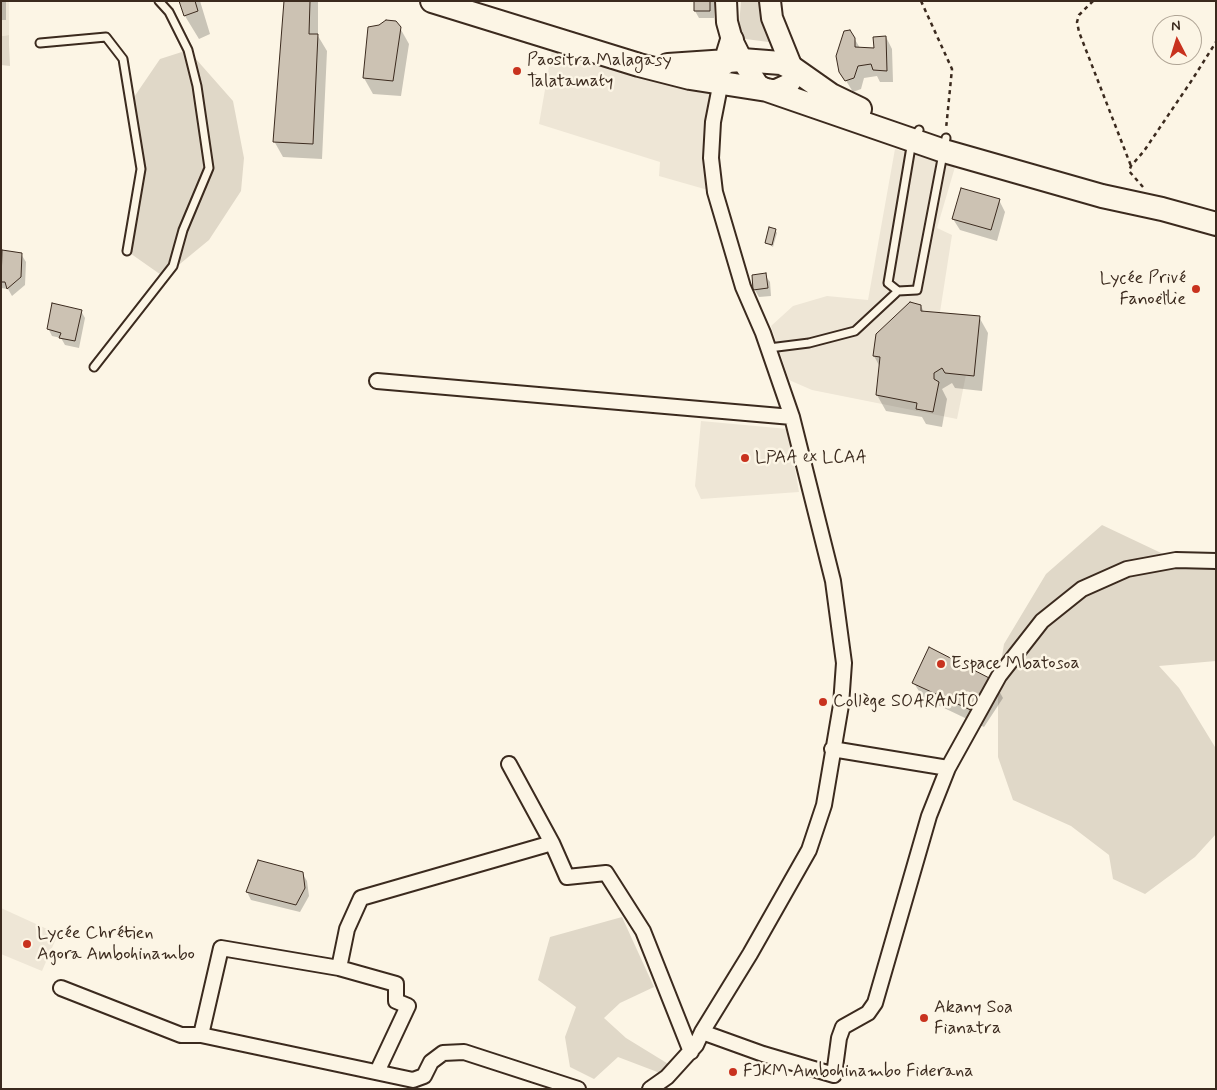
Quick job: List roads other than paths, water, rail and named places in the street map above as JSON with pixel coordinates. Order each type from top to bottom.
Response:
[{"type":"main road","points":[[432,1],[639,65],[720,84],[776,90],[789,84],[793,79],[794,69],[772,18],[770,1]]},
{"type":"main road","points":[[726,1],[727,22],[732,40],[734,61],[767,90],[916,136],[1108,186],[1162,209],[1216,224]]},
{"type":"main road","points":[[639,65],[734,61],[781,63],[794,69],[831,95],[916,136]]},
{"type":"street","points":[[650,1089],[667,1076],[691,1052],[750,954],[809,850],[824,805],[841,704],[844,663],[833,581],[792,417],[768,348],[743,287],[715,192],[711,158],[712,122],[720,84],[734,61]]},
{"type":"street","points":[[377,380],[792,417]]},
{"type":"street","points":[[702,1032],[763,1054],[834,1075],[839,1038],[844,1027],[868,1013],[875,1002],[929,816],[948,768],[999,676],[1042,622],[1082,589],[1127,569],[1176,560],[1216,561]]},
{"type":"street","points":[[832,749],[948,768]]},
{"type":"street","points":[[510,764],[552,843],[567,877],[606,873],[643,931],[691,1052]]},
{"type":"street","points":[[339,968],[347,929],[361,898],[552,843]]},
{"type":"street","points":[[201,1035],[221,948],[339,968],[396,984],[396,1001],[408,1006],[377,1072]]},
{"type":"street","points":[[62,988],[181,1035],[201,1035],[413,1080],[424,1076],[431,1062],[443,1053],[464,1052],[578,1089]]},
{"type":"lane","points":[[94,367],[173,266],[183,230],[208,168],[197,86],[188,50],[169,12],[159,1]]},
{"type":"lane","points":[[40,43],[106,37],[123,59],[141,169],[127,251]]},
{"type":"lane","points":[[898,291],[888,283],[916,136]]},
{"type":"lane","points":[[768,348],[809,343],[855,331],[898,291],[917,290],[945,144]]},
{"type":"place","name":"Paositra Malagasy Talatamaty","points":[[517,71]]},
{"type":"place","name":"Lycée Privé Fanoëllie","points":[[1196,289]]},
{"type":"place","name":"LPAA ex LCAA","points":[[745,458]]},
{"type":"place","name":"Espace Mbatosoa","points":[[941,664]]},
{"type":"place","name":"Collège SOARANTO","points":[[823,702]]},
{"type":"place","name":"Lycée Chrétien Agora Ambohinambo","points":[[27,944]]},
{"type":"place","name":"Akany Soa Fianatra","points":[[924,1018]]},
{"type":"place","name":"FJKM Ambohinambo Fiderana","points":[[733,1072]]}]
